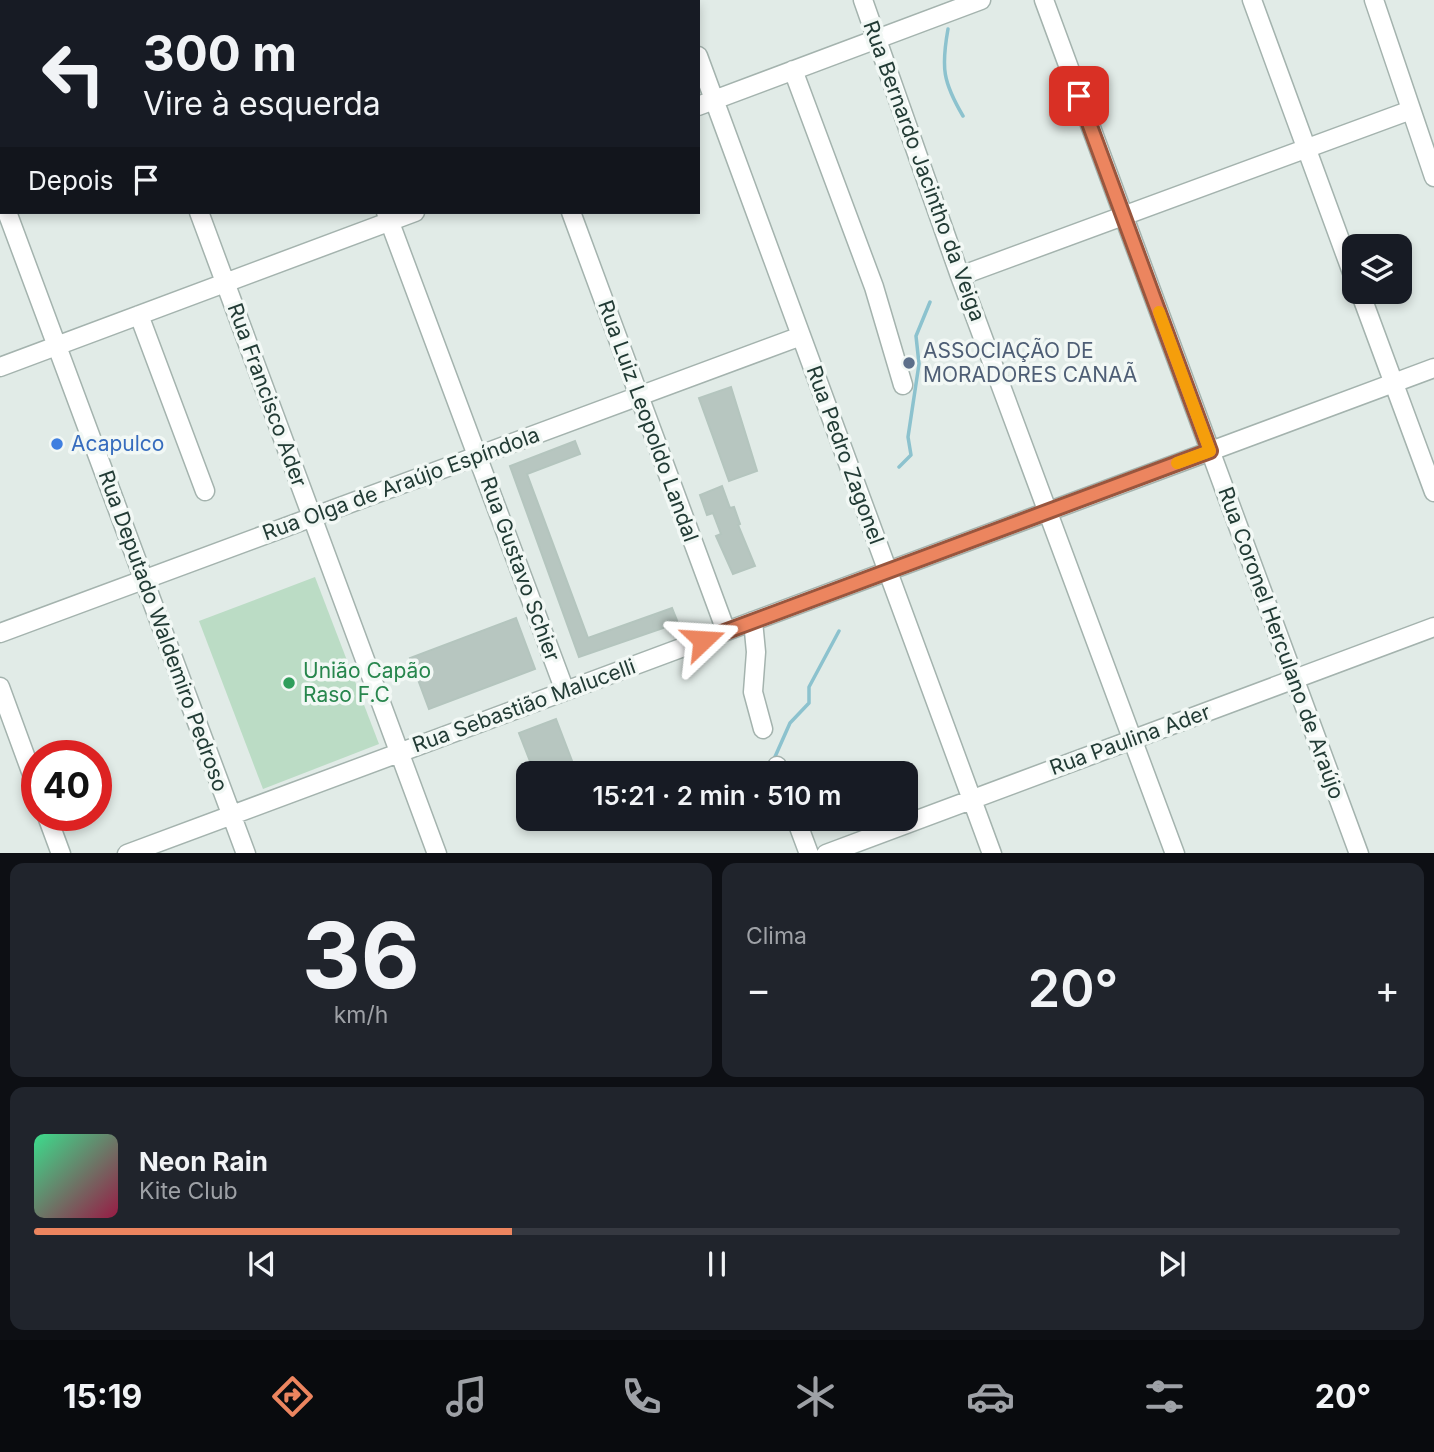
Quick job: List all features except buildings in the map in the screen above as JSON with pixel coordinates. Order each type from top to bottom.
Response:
[{"type":"street","name":"Rua Bernardo Jacintho da Veiga","points":[[863,0],[960,276],[1175,853]]},
{"type":"street","points":[[706,103],[981,0]]},
{"type":"street","name":"Rua Coronel Herculano de Araújo","points":[[1044,0],[1359,853]]},
{"type":"street","points":[[1252,0],[1342,245]]},
{"type":"street","points":[[1374,0],[1434,177]]},
{"type":"street","name":"Rua Pedro Zagonel","points":[[700,68],[706,103],[802,336],[992,853]]},
{"type":"street","points":[[793,70],[874,287],[903,385]]},
{"type":"street","points":[[960,276],[1411,110]]},
{"type":"street","name":"Rua Deputado Waldemiro Pedroso","points":[[8,214],[246,853]]},
{"type":"street","name":"Rua Francisco Ader","points":[[200,214],[437,853]]},
{"type":"street","name":"Rua Luiz Leopoldo Landal","points":[[572,214],[726,631]]},
{"type":"street","points":[[0,367],[225,282],[388,216]]},
{"type":"street","name":"Rua Gustavo Schier","points":[[388,216],[565,691]]},
{"type":"street","points":[[1364,304],[1434,492]]},
{"type":"street","points":[[139,315],[205,491]]},
{"type":"street","name":"Rua Olga de Araújo Espíndola","points":[[0,633],[802,336]]},
{"type":"street","name":"Rua Sebastião Malucelli","points":[[127,853],[1434,368]]},
{"type":"street","points":[[753,621],[756,652],[753,692],[763,729]]},
{"type":"street","name":"Rua Paulina Ader","points":[[826,853],[1434,627]]},
{"type":"street","points":[[0,687],[21,744]]},
{"type":"street","points":[[53,831],[61,853]]},
{"type":"street","points":[[801,831],[809,853]]},
{"type":"green space","name":"União Capão Raso F.C","points":[[315,577],[379,744],[263,789],[199,621]]},
{"type":"waterway","points":[[948,29],[945,74],[951,94],[963,116]]},
{"type":"waterway","points":[[899,467],[911,455],[908,437],[919,364],[916,336],[930,302]]},
{"type":"waterway","points":[[774,759],[790,723],[809,703],[809,687],[839,631]]},
{"type":"slow traffic","points":[[1159,312],[1210,451],[1177,463]]},
{"type":"place","name":"ASSOCIAÇÃO DE MORADORES CANAÃ","points":[[909,363]]},
{"type":"place","name":"Acapulco","points":[[57,444]]},
{"type":"place","name":"União Capão Raso F.C","points":[[289,683]]},
{"type":"route","points":[[703,640],[1210,451],[1079,96]]}]
